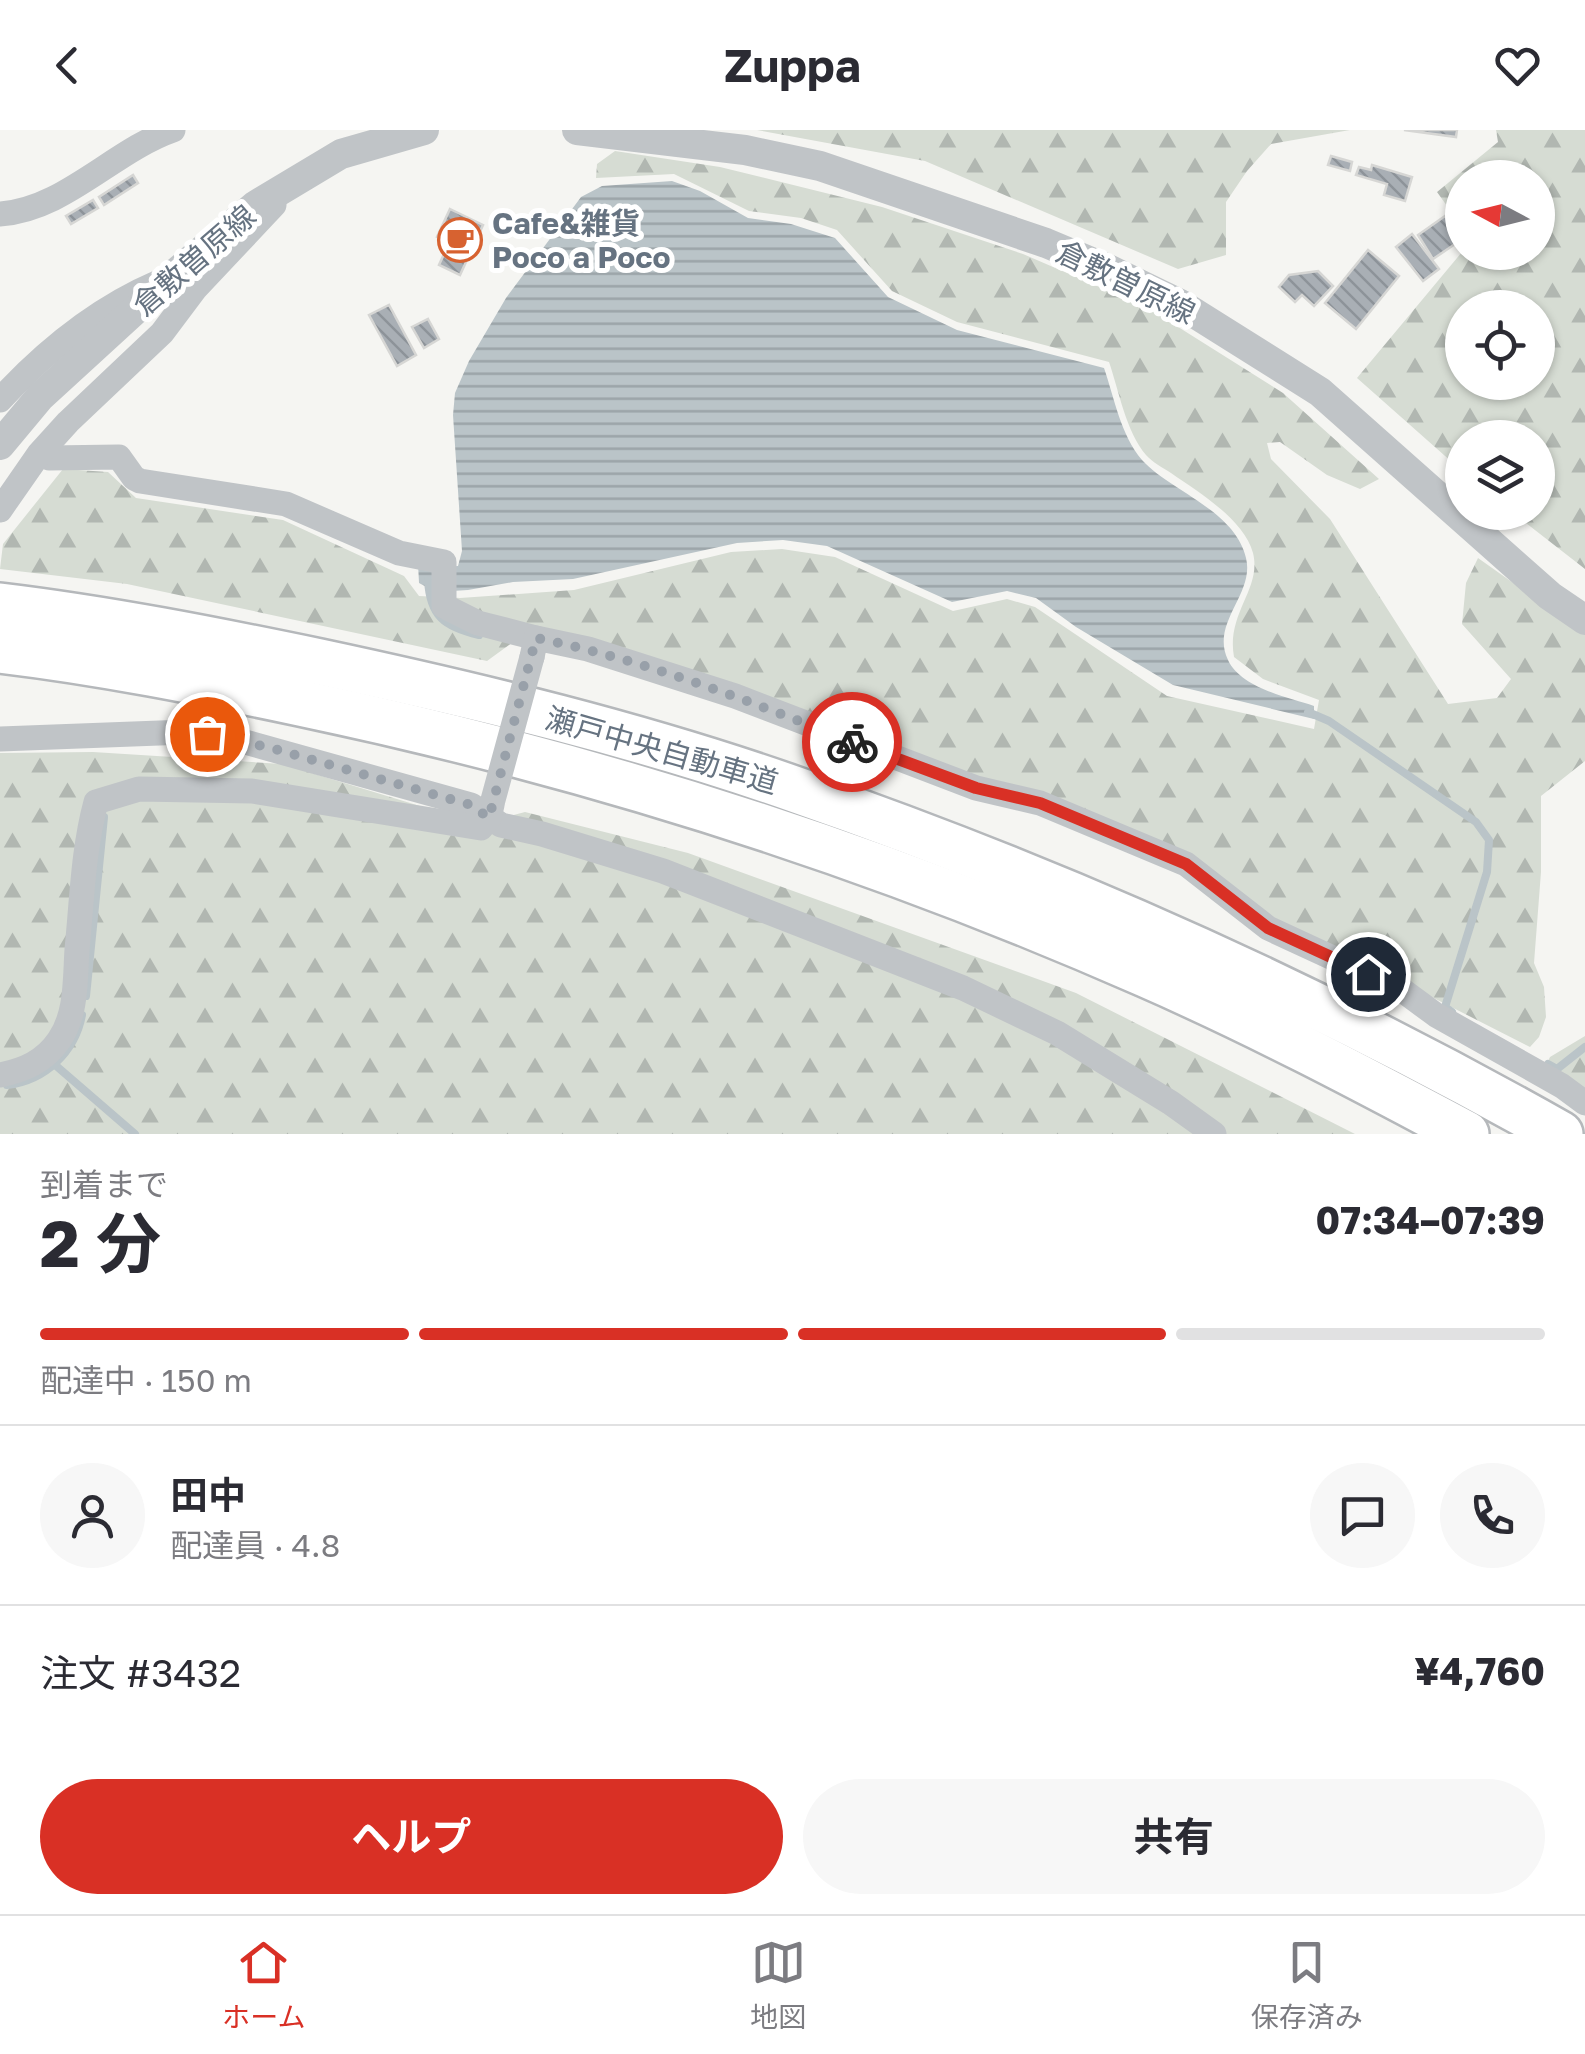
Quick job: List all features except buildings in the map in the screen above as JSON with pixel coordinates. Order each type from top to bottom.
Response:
[{"type":"highway","name":"瀬戸中央自動車道","points":[[19,630],[238,690],[419,728],[600,775],[776,830],[971,902],[1145,974],[1308,1050],[1466,1134]]},
{"type":"highway","name":"瀬戸中央自動車道","points":[[19,630],[248,647],[428,685],[610,733],[790,787],[987,859],[1160,933],[1326,1009],[1560,1134]]},
{"type":"street","points":[[0,214],[34,209],[150,138],[173,130]]},
{"type":"street","name":"倉敷曽原線","points":[[0,445],[40,397],[170,278],[256,206],[341,154],[424,130]]},
{"type":"street","name":"倉敷曽原線","points":[[580,130],[745,150],[820,166],[1108,268],[1180,304],[1320,392],[1550,596],[1585,620]]},
{"type":"street","points":[[0,510],[42,451],[162,333],[194,289],[298,180]]},
{"type":"street","points":[[0,400],[59,344],[123,298],[170,278]]},
{"type":"street","points":[[42,451],[49,458],[119,457],[140,481],[286,504],[399,552],[444,562],[444,606],[534,648],[588,649],[735,696],[976,788],[1040,803],[1186,864],[1268,928],[1402,990],[1436,1015],[1585,1103]]},
{"type":"street","points":[[0,1075],[22,1071],[43,1058],[60,1038],[72,1011],[87,834],[96,802],[139,789],[252,791],[481,828],[491,809],[534,648]]},
{"type":"street","points":[[0,739],[186,732],[227,737],[491,809],[501,825],[663,872],[963,988],[1057,1033],[1214,1134]]},
{"type":"green space","points":[[757,130],[1350,130],[1271,144],[1226,202],[1226,255],[1178,269],[925,161]]},
{"type":"green space","points":[[1496,130],[1585,130],[1585,569],[1535,530],[1555,530],[1555,420],[1445,420],[1445,456],[1357,378],[1447,270],[1555,270],[1555,160],[1476,160],[1498,142]]},
{"type":"green space","points":[[615,151],[720,167],[882,207],[1023,254],[1148,308],[1283,393],[1379,479],[1360,489],[1327,475],[1280,442],[1267,443],[1271,459],[1330,519],[1448,704],[1497,698],[1511,679],[1462,624],[1466,583],[1478,558],[1585,634],[1585,761],[1541,796],[1541,872],[1534,963],[1544,987],[1546,1017],[1539,1037],[1530,1047],[1261,916],[1196,862],[531,629],[487,661],[127,584],[0,569],[3,544],[63,469],[108,472],[136,498],[283,520],[404,576],[419,596],[460,598],[574,590],[731,552],[782,549],[835,557],[953,611],[1007,599],[1035,607],[1167,696],[1314,729],[1319,700],[1263,679],[1234,657],[1235,627],[1253,578],[1253,553],[1248,541],[1219,507],[1154,462],[1139,446],[1109,362],[957,322],[892,291],[837,230],[801,218],[749,211],[674,174],[596,178],[597,164]]},
{"type":"green space","points":[[1445,185],[1445,203],[1437,192]]},
{"type":"green space","points":[[93,752],[282,764],[479,824],[525,812],[688,853],[1076,993],[1355,1134],[0,1134],[0,753]]},
{"type":"green space","points":[[1585,1036],[1585,1095],[1544,1069],[1550,1057]]},
{"type":"shaded area","points":[[672,181],[700,191],[748,218],[791,224],[835,238],[888,297],[957,330],[1104,368],[1123,428],[1142,460],[1216,514],[1240,541],[1247,571],[1224,634],[1228,660],[1234,670],[1254,684],[1314,706],[1314,719],[1173,685],[1076,627],[1036,598],[1007,591],[952,602],[827,546],[783,540],[737,543],[573,579],[513,582],[468,590],[436,592],[419,583],[418,563],[458,566],[462,551],[455,393],[506,298],[581,197],[602,186]]},
{"type":"waterway","points":[[428,580],[432,603],[441,618],[479,635]]},
{"type":"waterway","points":[[1308,712],[1329,721],[1476,822],[1489,840],[1487,872],[1445,1007],[1452,1012]]},
{"type":"waterway","points":[[86,996],[104,817]]},
{"type":"waterway","points":[[7,1085],[34,1078],[56,1062],[73,1041],[82,1015]]},
{"type":"waterway","points":[[1548,1064],[1557,1069],[1585,1047]]},
{"type":"waterway","points":[[54,1064],[135,1134]]},
{"type":"way so far","points":[[207,734],[271,748],[471,805],[489,818],[536,638],[588,649],[735,696],[852,742]]},
{"type":"place","name":"Cafe&雑貨 Poco a Poco","points":[[460,240]]},
{"type":"route","points":[[852,742],[976,788],[1040,803],[1195,868],[1268,928],[1368,974]]}]
